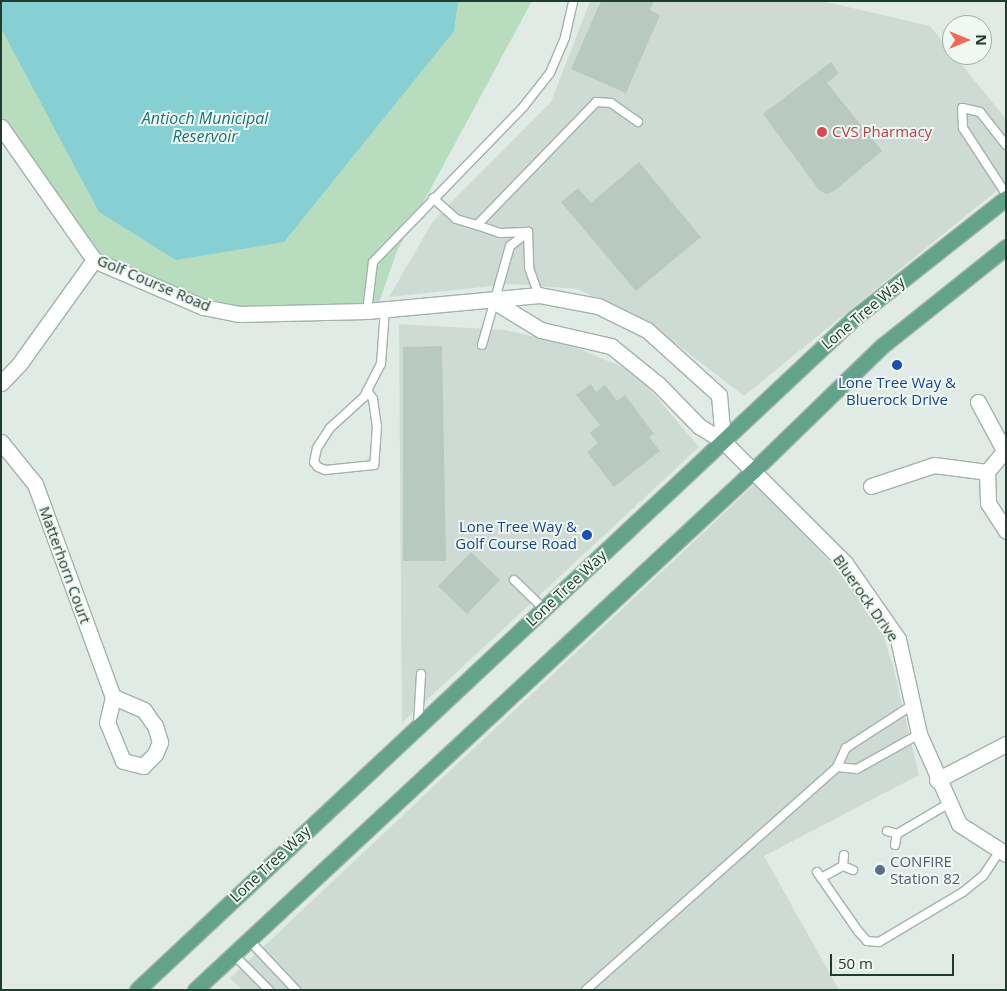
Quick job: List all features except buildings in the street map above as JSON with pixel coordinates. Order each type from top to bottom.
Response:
[{"type":"main road","name":"Lone Tree Way","points":[[137,990],[854,318],[1006,198]]},
{"type":"main road","points":[[195,990],[753,471],[882,346],[1006,247]]},
{"type":"street","name":"Golf Course Road","points":[[1,126],[94,260],[203,307],[238,314],[385,310],[539,295],[598,306],[646,330],[719,395],[723,441]]},
{"type":"street","points":[[1,383],[20,363],[94,260]]},
{"type":"street","points":[[492,300],[540,330],[611,346],[658,384],[699,426],[723,441]]},
{"type":"street","points":[[978,402],[1005,449],[987,472],[988,503],[1006,531]]},
{"type":"street","name":"Bluerock Drive","points":[[723,441],[845,563],[898,639],[911,706],[919,734],[948,804],[958,824],[1003,853]]},
{"type":"street","name":"Matterhorn Court","points":[[1,442],[35,484],[114,697]]},
{"type":"street","points":[[871,486],[934,465],[987,472]]},
{"type":"street","points":[[938,780],[1006,744]]},
{"type":"lane","points":[[367,311],[373,262],[524,106],[550,73],[566,38],[573,1]]},
{"type":"lane","points":[[477,225],[596,102],[611,102],[638,122]]},
{"type":"lane","points":[[1006,144],[980,112],[962,108],[963,128],[1006,194]]},
{"type":"lane","points":[[433,198],[456,219],[500,233],[528,232]]},
{"type":"lane","points":[[528,232],[529,268],[539,295]]},
{"type":"lane","points":[[482,344],[492,300],[510,246],[528,232]]},
{"type":"lane","points":[[367,391],[373,399],[377,426],[374,465],[325,470],[318,467],[314,462],[317,448],[330,428],[367,391],[380,364],[385,310]]},
{"type":"lane","points":[[514,580],[544,609]]},
{"type":"lane","points":[[418,726],[420,674]]},
{"type":"lane","points":[[586,990],[837,767],[846,748],[911,706]]},
{"type":"lane","points":[[837,767],[857,769],[919,734]]},
{"type":"lane","points":[[895,845],[898,834],[948,804]]},
{"type":"lane","points":[[887,831],[898,834]]},
{"type":"lane","points":[[853,870],[843,866],[819,875],[858,931],[867,941],[879,942],[964,892],[984,876],[1003,853]]},
{"type":"lane","points":[[843,866],[844,854]]},
{"type":"lane","points":[[248,939],[296,990]]},
{"type":"lane","points":[[233,954],[268,990]]},
{"type":"shaded area","points":[[590,1],[822,1],[930,26],[942,41],[942,65],[962,65],[1006,119],[1006,183],[744,396],[678,345],[579,289],[511,284],[389,297],[433,221],[551,102]]},
{"type":"shaded area","points":[[399,324],[506,330],[570,345],[636,373],[699,447],[402,723]]},
{"type":"shaded area","points":[[756,483],[864,598],[882,631],[894,670],[919,775],[764,856],[839,990],[242,990],[230,978]]},
{"type":"green space","name":"Antioch Municipal Reservoir","points":[[1,1],[532,1],[397,251],[376,311],[238,314],[94,260],[1,127]]},
{"type":"water","name":"Antioch Municipal Reservoir","points":[[1,1],[458,1],[454,31],[284,242],[176,260],[99,212],[1,28]]},
{"type":"place","name":"CVS Pharmacy","points":[[822,132]]},
{"type":"place","name":"Lone Tree Way & Bluerock Drive","points":[[897,365]]},
{"type":"place","name":"Lone Tree Way & Golf Course Road","points":[[587,535]]},
{"type":"place","name":"CONFIRE Station 82","points":[[880,870]]}]
